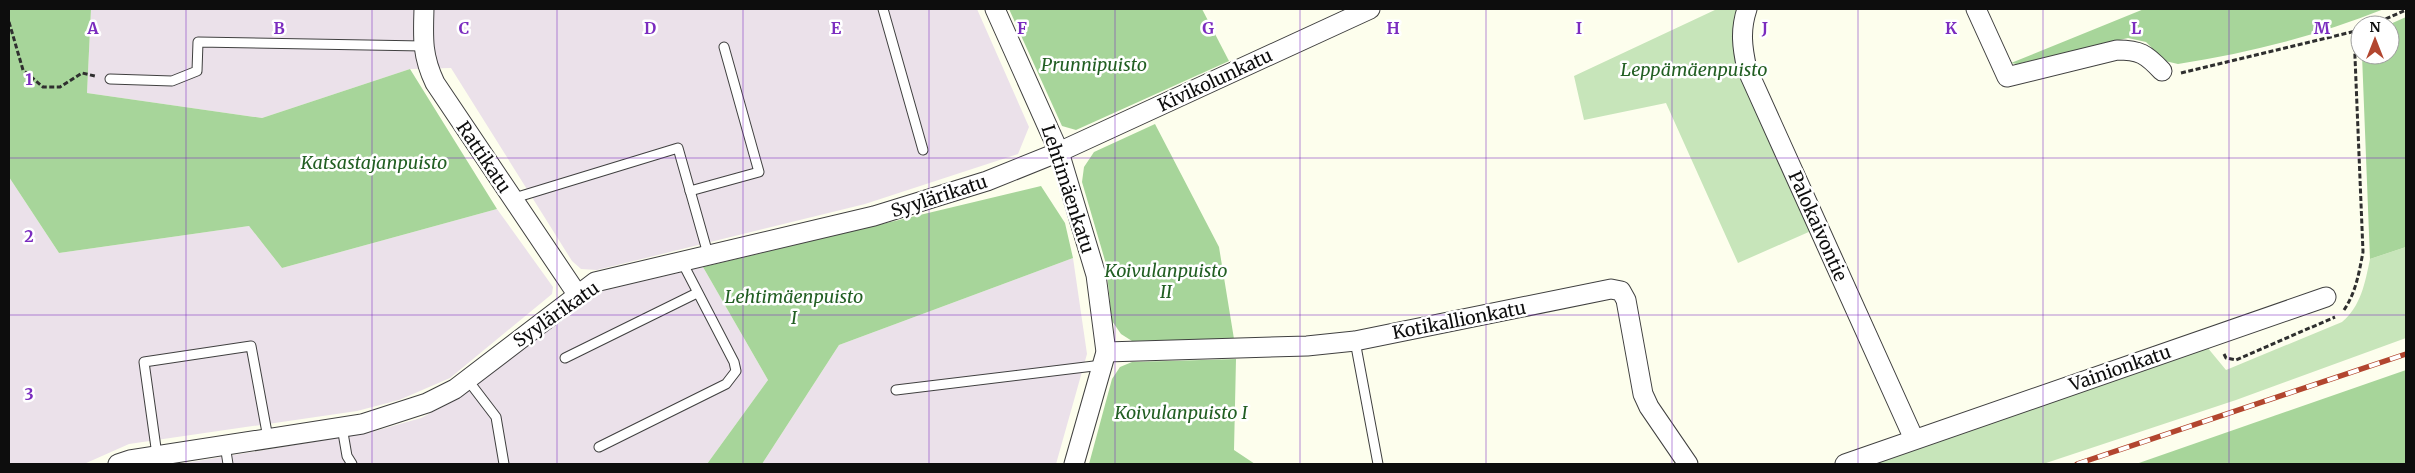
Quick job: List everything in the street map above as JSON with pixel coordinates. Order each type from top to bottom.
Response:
[{"type":"street","name":"Rattikatu","points":[[424,9],[423,46],[426,64],[435,83],[576,294]]},
{"type":"street","name":"Lehtimäenkatu","points":[[995,9],[1059,152],[1096,275],[1104,359],[1074,464]]},
{"type":"street","name":"Kivikolunkatu","points":[[1059,152],[1370,9]]},
{"type":"street","name":"Palokaivontie","points":[[1747,9],[1743,22],[1742,46],[1747,69],[1914,439]]},
{"type":"street","points":[[1976,9],[2007,78],[2116,50],[2134,50],[2149,57],[2162,71]]},
{"type":"street","name":"Syylärikatu","points":[[118,464],[158,455],[342,427],[398,414],[428,404],[468,379],[576,294],[595,282],[681,260],[874,216],[987,181],[1059,152]]},
{"type":"street","name":"Kotikallionkatu","points":[[1104,359],[1307,346],[1355,340],[1611,289],[1621,291],[1626,300],[1643,394],[1649,407],[1688,464]]},
{"type":"street","name":"Vainionkatu","points":[[1914,439],[2326,297]]},
{"type":"street","points":[[1845,464],[1914,439]]},
{"type":"lane","points":[[883,9],[923,150]]},
{"type":"lane","points":[[110,79],[172,81],[198,71],[198,42],[423,46]]},
{"type":"lane","points":[[690,191],[759,172],[724,48]]},
{"type":"lane","points":[[511,199],[678,148],[708,254]]},
{"type":"lane","points":[[599,447],[732,378],[736,371],[734,362],[681,260]]},
{"type":"lane","points":[[565,358],[697,292]]},
{"type":"lane","points":[[1355,340],[1378,464]]},
{"type":"lane","points":[[158,455],[144,362],[251,346],[268,438]]},
{"type":"lane","points":[[896,390],[1104,359]]},
{"type":"lane","points":[[468,379],[496,416],[504,464]]},
{"type":"lane","points":[[342,427],[347,456],[352,464]]},
{"type":"lane","points":[[225,445],[228,464]]},
{"type":"path","points":[[9,22],[24,70],[43,87],[60,87],[82,73],[110,79]]},
{"type":"path","points":[[2162,71],[2174,74],[2186,73],[2350,33]]},
{"type":"path","points":[[2214,336],[2226,358],[2236,360],[2331,320],[2344,311],[2352,300],[2358,281],[2363,252],[2355,65]]},
{"type":"shaded area","points":[[91,9],[977,9],[1029,127],[1018,154],[865,204],[597,270],[581,269],[572,261],[451,68],[410,69],[262,118],[87,93]]},
{"type":"shaded area","points":[[9,177],[59,253],[249,226],[282,268],[497,209],[553,287],[552,294],[450,378],[399,400],[357,411],[129,444],[84,464],[9,464]]},
{"type":"shaded area","points":[[1073,258],[1087,354],[1056,464],[762,464],[839,345]]},
{"type":"shaded area","points":[[703,267],[768,380],[707,464],[179,464],[368,433],[421,418],[459,398],[563,313],[597,292]]},
{"type":"green space","name":"Katsastajanpuisto","points":[[9,9],[91,9],[87,93],[262,118],[410,69],[497,209],[282,268],[249,226],[59,253],[9,177]]},
{"type":"green space","name":"Prunnipuisto","points":[[1009,9],[1202,9],[1229,61],[1076,130],[1062,126]]},
{"type":"green space","name":"Leppämäenpuisto","points":[[1717,9],[1739,9],[1734,38],[1738,66],[1811,231],[1738,263],[1666,103],[1584,120],[1574,76]]},
{"type":"green space","points":[[2144,9],[2384,9],[2369,15],[2350,15],[2350,22],[2282,42],[2231,55],[2178,64],[2165,61],[2146,42],[2128,38],[2017,64],[2011,63]]},
{"type":"green space","points":[[2406,17],[2406,247],[2370,259],[2362,65],[2400,65],[2400,20]]},
{"type":"green space","name":"Koivulanpuisto II","points":[[1155,124],[1219,247],[1234,339],[1132,341],[1121,334],[1112,321],[1106,264],[1082,182],[1084,167],[1094,152]]},
{"type":"green space","name":"Lehtimäenpuisto I","points":[[1041,186],[1065,223],[1073,258],[839,345],[762,464],[707,464],[768,380],[703,267]]},
{"type":"green space","points":[[2406,247],[2406,338],[2236,400],[2043,464],[1867,464],[2207,347],[2226,370],[2342,322],[2354,309],[2358,301],[2370,259]]},
{"type":"green space","name":"Koivulanpuisto I","points":[[1236,359],[1234,450],[1255,464],[1089,464],[1112,379],[1120,367],[1132,362]]},
{"type":"green space","points":[[2406,370],[2406,464],[2136,464],[2383,378]]},
{"type":"railway","points":[[2077,464],[2406,354]]}]
